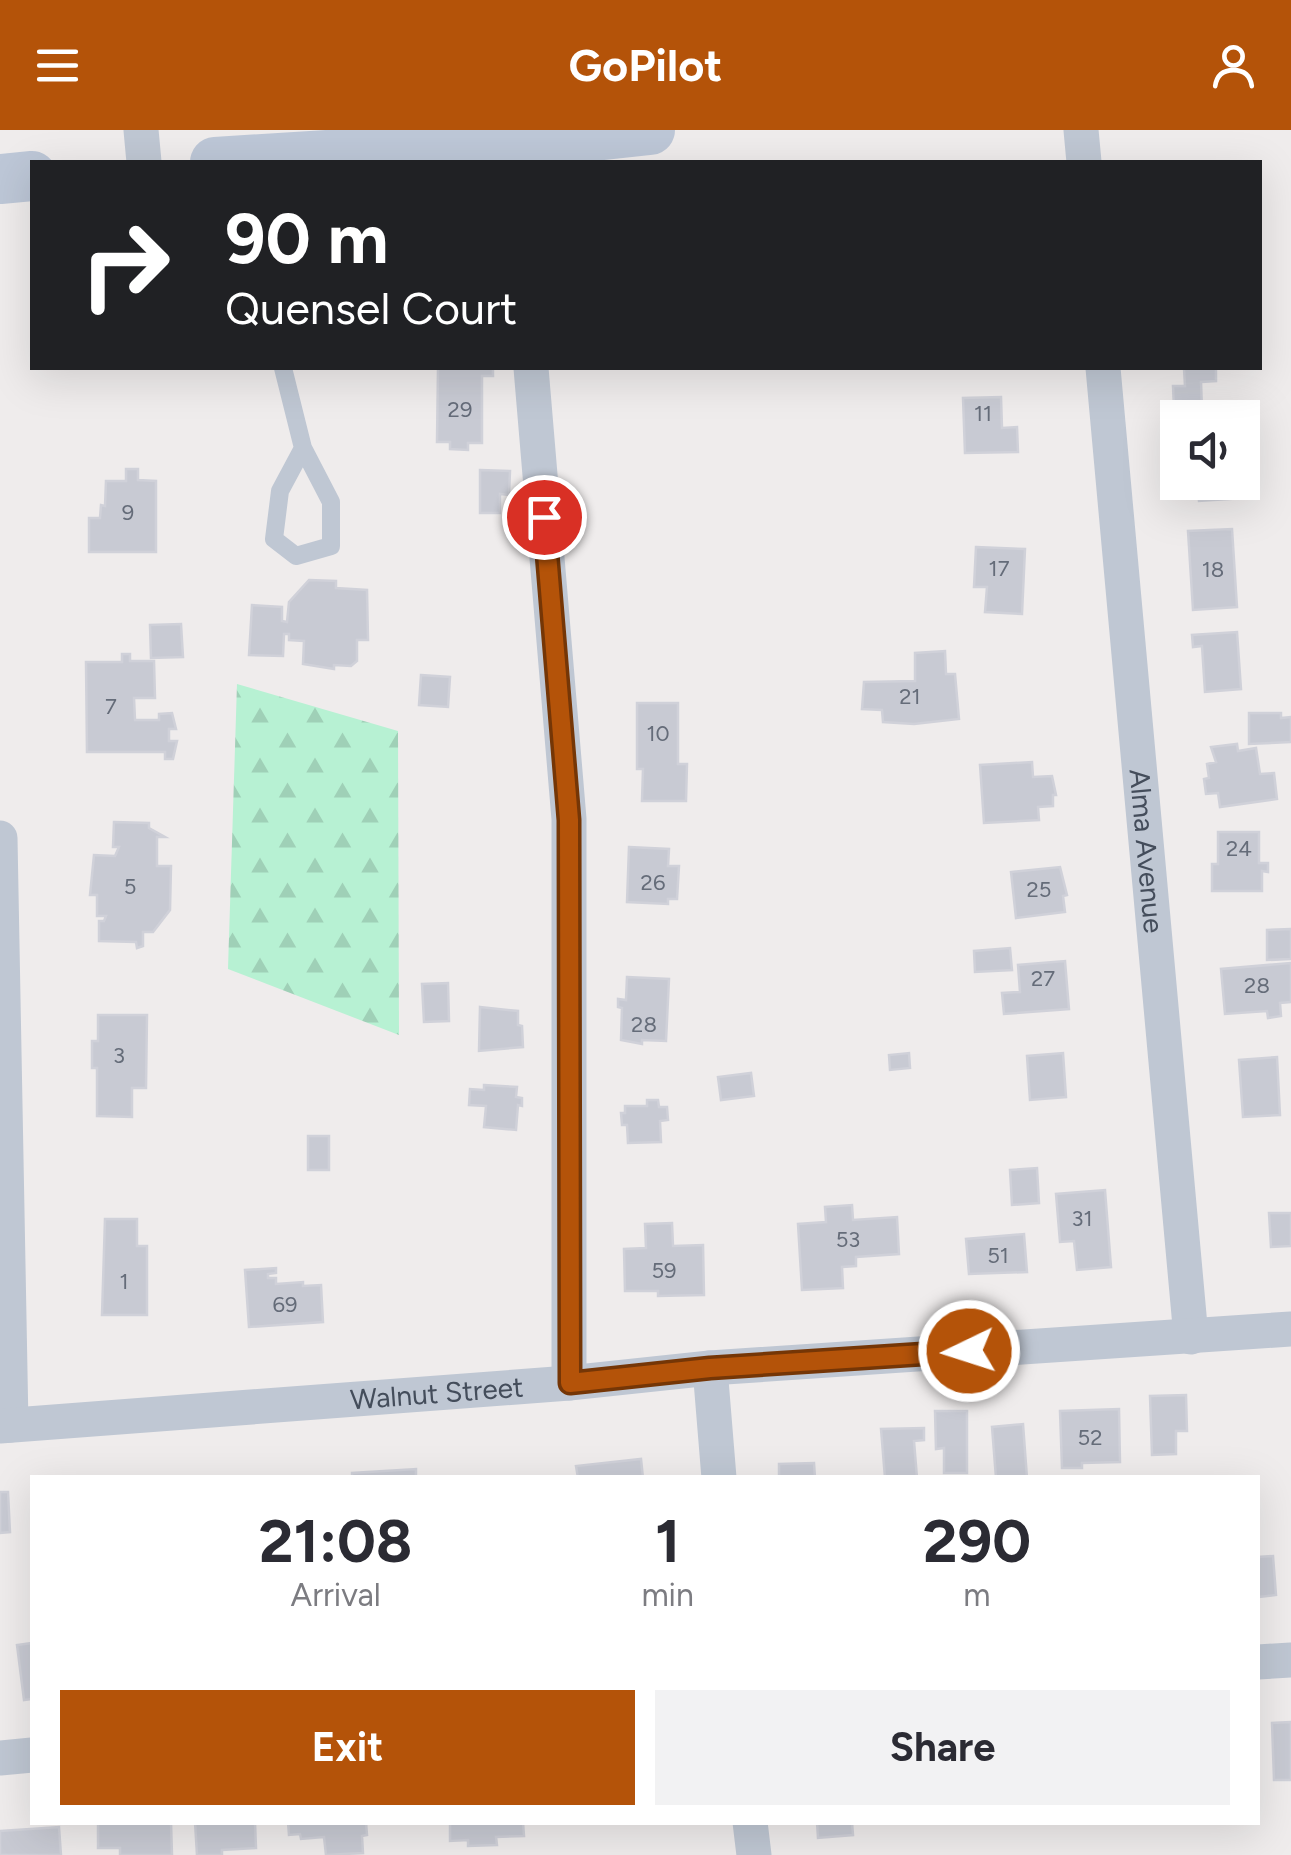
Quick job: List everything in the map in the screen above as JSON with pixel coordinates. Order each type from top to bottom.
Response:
[{"type":"street","points":[[142,130],[144,160]]},
{"type":"street","points":[[302,160],[548,152],[650,130]]},
{"type":"street","points":[[1081,130],[1084,160]]},
{"type":"street","points":[[0,179],[30,176]]},
{"type":"street","points":[[531,370],[569,820],[570,1383]]},
{"type":"street","name":"Alma Avenue","points":[[1103,370],[1192,1337]]},
{"type":"street","points":[[0,838],[5,1425]]},
{"type":"street","name":"Walnut Street","points":[[5,1425],[570,1383],[710,1368],[1291,1329]]},
{"type":"street","points":[[710,1368],[720,1475]]},
{"type":"street","points":[[1260,1662],[1291,1660]]},
{"type":"street","points":[[0,1758],[30,1755]]},
{"type":"street","points":[[750,1825],[754,1855]]},
{"type":"lane","points":[[283,370],[303,448],[331,502],[331,546],[296,556],[274,539],[280,490],[303,448]]},
{"type":"green space","points":[[237,684],[398,731],[399,1035],[228,969]]},
{"type":"building","points":[[438,370],[493,370],[493,376],[482,376],[482,443],[468,443],[468,450],[450,449],[450,442],[437,442]]},
{"type":"building","points":[[1184,370],[1216,370],[1216,381],[1201,382],[1202,400],[1174,400],[1173,386],[1185,386]]},
{"type":"building","points":[[1001,397],[1002,428],[1017,427],[1018,452],[965,453],[963,398]]},
{"type":"building","points":[[126,469],[138,469],[138,480],[156,481],[156,552],[89,552],[89,518],[100,518],[101,505],[105,506],[106,481],[126,481]]},
{"type":"building","points":[[480,470],[510,471],[509,495],[500,494],[500,513],[480,513]]},
{"type":"building","points":[[1232,529],[1237,607],[1193,610],[1188,531]]},
{"type":"building","points":[[976,547],[1025,549],[1022,614],[985,612],[987,587],[974,587]]},
{"type":"building","points":[[309,580],[336,581],[336,588],[367,590],[368,640],[357,640],[357,661],[351,666],[334,665],[334,669],[303,664],[304,641],[289,640],[289,634],[284,634],[283,656],[249,655],[252,605],[282,607],[282,621],[287,622],[289,602]]},
{"type":"building","points":[[181,624],[183,657],[151,658],[150,625]]},
{"type":"building","points":[[1237,632],[1241,689],[1205,692],[1202,646],[1193,647],[1192,635]]},
{"type":"building","points":[[945,651],[946,674],[955,674],[959,719],[914,724],[883,722],[882,710],[862,709],[864,682],[915,681],[915,653]]},
{"type":"building","points":[[122,654],[130,654],[130,661],[154,661],[155,698],[134,698],[135,720],[159,720],[159,714],[172,713],[176,729],[169,729],[169,741],[177,741],[173,759],[165,759],[165,752],[87,752],[86,662],[122,662]]},
{"type":"building","points":[[421,675],[450,677],[448,707],[419,705]]},
{"type":"building","points":[[637,703],[678,703],[678,764],[687,764],[686,801],[642,801],[643,769],[637,769]]},
{"type":"building","points":[[1249,713],[1281,713],[1281,718],[1291,717],[1291,742],[1249,744]]},
{"type":"building","points":[[1237,744],[1238,751],[1256,748],[1260,774],[1274,773],[1277,799],[1220,807],[1218,793],[1206,794],[1207,764],[1216,762],[1211,747]]},
{"type":"building","points":[[1032,762],[1033,777],[1052,776],[1056,795],[1053,806],[1038,807],[1039,820],[984,823],[980,765]]},
{"type":"building","points":[[114,822],[149,823],[149,828],[165,837],[157,837],[157,866],[171,866],[170,910],[153,932],[143,932],[143,946],[137,948],[136,942],[99,941],[99,921],[106,916],[97,916],[97,895],[90,895],[94,855],[115,856],[119,847],[113,847]]},
{"type":"building","points":[[1218,832],[1259,832],[1259,863],[1268,863],[1268,872],[1262,871],[1262,891],[1212,891],[1212,864],[1218,864]]},
{"type":"building","points":[[629,847],[669,849],[668,866],[679,866],[677,899],[668,899],[668,904],[627,902]]},
{"type":"building","points":[[1060,867],[1067,895],[1063,896],[1065,912],[1016,918],[1011,872]]},
{"type":"building","points":[[1291,929],[1291,959],[1267,960],[1267,930]]},
{"type":"building","points":[[1010,948],[1012,970],[975,972],[974,951]]},
{"type":"building","points":[[1065,961],[1069,1009],[1004,1014],[1002,993],[1020,992],[1018,965]]},
{"type":"building","points":[[1291,963],[1291,1002],[1280,1003],[1281,1016],[1268,1018],[1267,1011],[1225,1014],[1221,969]]},
{"type":"building","points":[[627,977],[669,979],[666,1041],[642,1040],[642,1044],[621,1040],[622,1008],[618,1007],[618,999],[626,1000]]},
{"type":"building","points":[[448,983],[449,1021],[424,1022],[422,984]]},
{"type":"building","points":[[480,1007],[518,1011],[523,1047],[479,1051]]},
{"type":"building","points":[[98,1015],[147,1015],[146,1088],[132,1088],[132,1117],[97,1116],[97,1068],[92,1068],[92,1041],[98,1041]]},
{"type":"building","points":[[909,1053],[910,1068],[890,1070],[889,1055]]},
{"type":"building","points":[[1063,1053],[1066,1097],[1030,1100],[1027,1056]]},
{"type":"building","points":[[1277,1057],[1280,1115],[1243,1117],[1239,1060]]},
{"type":"building","points":[[751,1073],[754,1096],[721,1100],[718,1077]]},
{"type":"building","points":[[484,1085],[517,1087],[516,1097],[522,1098],[522,1106],[518,1105],[516,1130],[484,1127],[486,1106],[469,1105],[470,1089],[484,1090]]},
{"type":"building","points":[[647,1100],[658,1100],[659,1107],[667,1107],[668,1120],[660,1121],[661,1142],[628,1143],[627,1125],[622,1125],[621,1113],[625,1113],[625,1106],[647,1106]]},
{"type":"building","points":[[308,1136],[329,1136],[329,1170],[308,1170]]},
{"type":"building","points":[[1037,1168],[1039,1203],[1012,1205],[1010,1170]]},
{"type":"building","points":[[1105,1190],[1111,1267],[1077,1270],[1074,1241],[1060,1242],[1056,1194]]},
{"type":"building","points":[[852,1205],[853,1220],[897,1217],[899,1254],[856,1257],[856,1266],[842,1267],[843,1288],[802,1290],[798,1224],[826,1222],[825,1207]]},
{"type":"building","points":[[1269,1213],[1291,1213],[1291,1246],[1271,1247]]},
{"type":"building","points":[[105,1219],[137,1219],[137,1246],[147,1246],[147,1315],[102,1315]]},
{"type":"building","points":[[672,1223],[673,1246],[703,1245],[704,1295],[658,1296],[658,1291],[625,1291],[624,1249],[646,1248],[645,1224]]},
{"type":"building","points":[[1024,1234],[1027,1272],[969,1274],[966,1239]]},
{"type":"building","points":[[276,1268],[276,1273],[268,1274],[268,1278],[276,1278],[276,1284],[321,1285],[323,1322],[249,1327],[245,1270]]},
{"type":"building","points":[[1186,1395],[1187,1431],[1176,1431],[1176,1454],[1152,1455],[1150,1396]]},
{"type":"building","points":[[1119,1409],[1120,1462],[1062,1468],[1060,1411]]},
{"type":"building","points":[[935,1411],[967,1411],[967,1473],[944,1473],[944,1448],[936,1449]]},
{"type":"building","points":[[1023,1424],[1027,1475],[996,1475],[992,1427]]},
{"type":"building","points":[[924,1428],[924,1440],[914,1441],[917,1475],[885,1475],[881,1429]]},
{"type":"building","points":[[641,1459],[643,1475],[578,1475],[576,1466]]},
{"type":"building","points":[[814,1463],[815,1475],[779,1475],[779,1464]]},
{"type":"building","points":[[416,1469],[416,1475],[352,1473]]},
{"type":"building","points":[[0,1492],[8,1492],[10,1532],[0,1533]]},
{"type":"building","points":[[1273,1556],[1276,1595],[1260,1597],[1260,1557]]},
{"type":"building","points":[[30,1643],[30,1699],[24,1700],[17,1645]]},
{"type":"building","points":[[1291,1722],[1291,1780],[1274,1780],[1272,1723]]},
{"type":"building","points":[[98,1825],[171,1825],[172,1855],[120,1855],[120,1848],[98,1848]]},
{"type":"building","points":[[195,1825],[255,1825],[256,1848],[197,1855]]},
{"type":"building","points":[[288,1825],[366,1825],[367,1835],[362,1836],[363,1853],[326,1855],[324,1837],[301,1839],[300,1834],[289,1835]]},
{"type":"building","points":[[450,1825],[523,1825],[524,1836],[496,1837],[497,1845],[468,1846],[468,1840],[450,1841]]},
{"type":"building","points":[[817,1825],[852,1825],[853,1835],[818,1838]]},
{"type":"building","points":[[59,1827],[61,1855],[0,1855],[0,1831]]},
{"type":"route","points":[[544,517],[569,820],[570,1383],[710,1368],[969,1351]]}]
